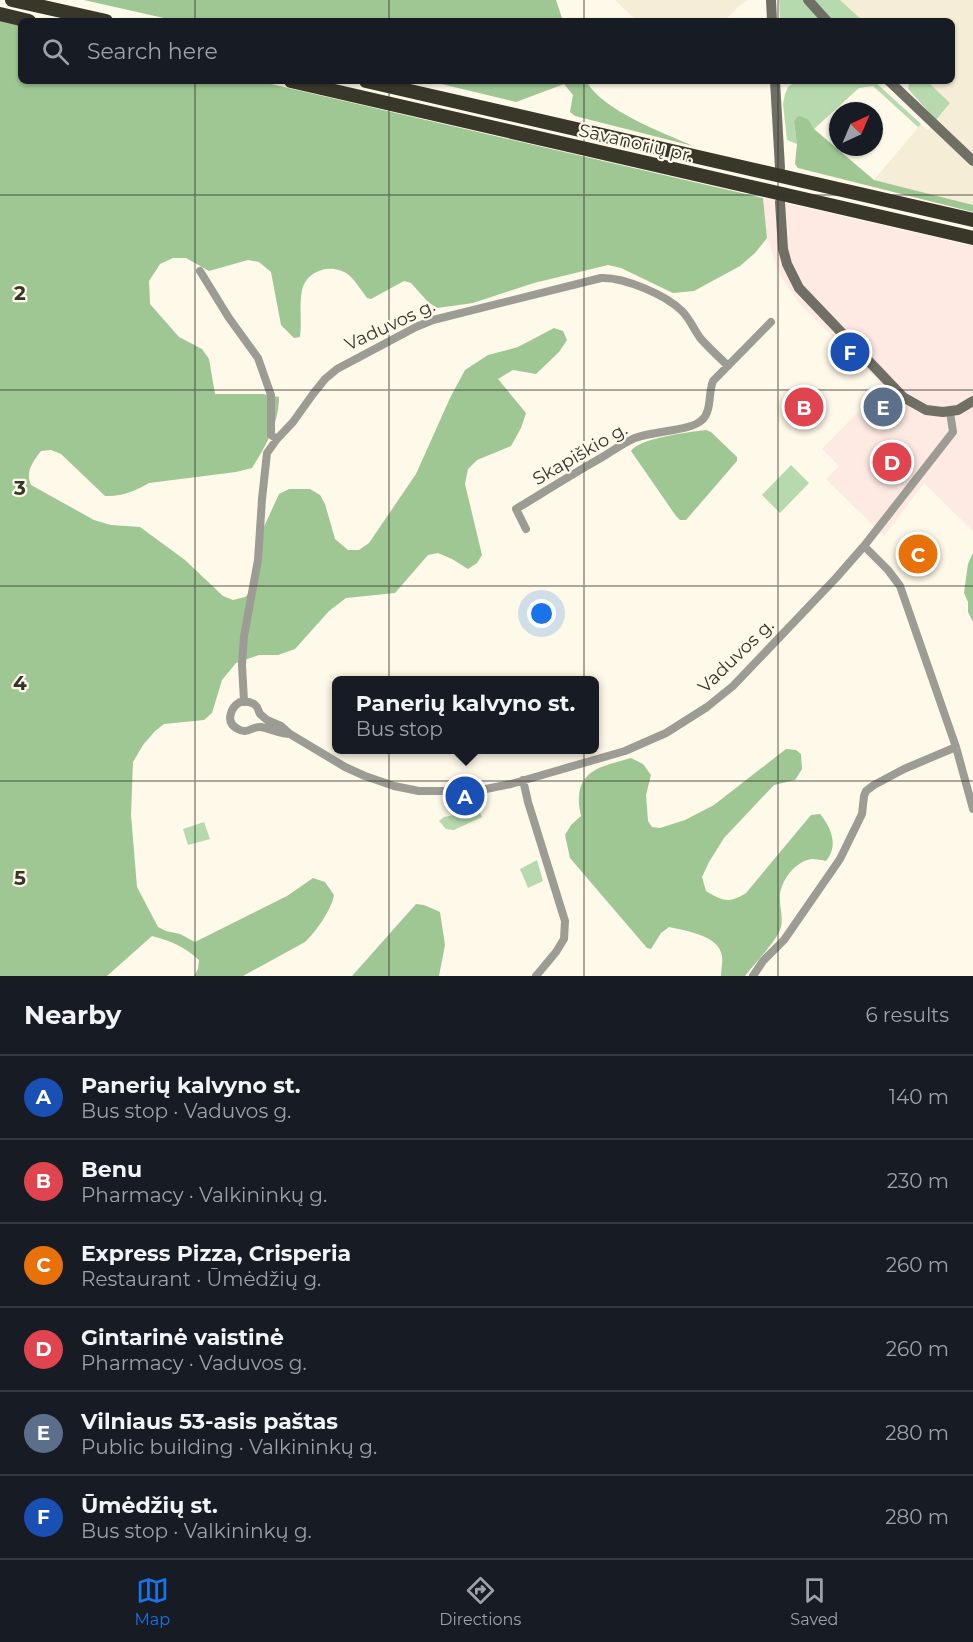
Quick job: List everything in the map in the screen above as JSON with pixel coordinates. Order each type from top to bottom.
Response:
[{"type":"highway","points":[[12,0],[93,18]]},
{"type":"highway","points":[[0,14],[18,18]]},
{"type":"highway","name":"Savanorių pr.","points":[[304,84],[973,238]]},
{"type":"highway","name":"Savanorių pr.","points":[[379,84],[973,220]]},
{"type":"street","points":[[771,0],[772,18]]},
{"type":"street","points":[[808,0],[824,18]]},
{"type":"street","points":[[777,84],[780,168]]},
{"type":"street","points":[[892,84],[973,161]]},
{"type":"street","points":[[780,202],[783,249],[787,264],[799,288],[903,397],[926,410],[950,412],[973,401]]},
{"type":"street","points":[[200,271],[229,318],[258,358],[271,395],[272,435],[276,439]]},
{"type":"street","name":"Vaduvos g.","points":[[244,701],[242,665],[244,636],[258,560],[267,453],[319,386],[337,369],[433,320],[601,278],[618,279],[635,284],[671,302],[685,314],[702,340],[728,366]]},
{"type":"street","name":"Skapiškio g.","points":[[526,529],[516,509],[564,479],[636,438],[666,430],[686,428],[704,418],[709,408],[713,381],[771,322]]},
{"type":"street","name":"Vaduvos g.","points":[[290,734],[280,734],[262,727],[255,727],[244,732],[234,727],[230,718],[232,709],[236,704],[244,701],[254,704],[267,720],[281,726],[290,734],[345,767],[400,788],[419,791],[476,791],[523,780],[625,751],[666,733],[707,707],[741,678],[836,578],[864,546],[953,432],[950,412]]},
{"type":"street","points":[[864,546],[900,586],[956,747],[973,809]]},
{"type":"street","points":[[255,727],[259,722],[260,714]]},
{"type":"street","points":[[753,976],[763,961],[784,940],[840,859],[862,814],[866,791],[894,774],[956,747]]},
{"type":"street","points":[[523,780],[565,921],[564,939],[536,976]]},
{"type":"shaded area","points":[[615,0],[748,0],[727,18],[634,18]]},
{"type":"shaded area","points":[[840,0],[973,0],[973,205],[874,180],[921,124],[928,130],[950,103],[930,84],[955,84],[955,18],[860,18]]},
{"type":"shaded area","points":[[763,198],[973,246],[973,531],[924,483],[884,536],[826,479],[839,466],[822,449],[858,412],[879,432],[904,406],[799,303],[780,275],[767,238]]},
{"type":"green space","points":[[84,0],[556,0],[562,18],[164,18]]},
{"type":"green space","points":[[779,0],[805,0],[820,18],[780,18]]},
{"type":"green space","points":[[812,0],[840,0],[860,18],[827,18]]},
{"type":"green space","points":[[0,21],[18,25],[18,84],[271,84],[763,198],[767,238],[740,266],[694,291],[673,293],[621,268],[608,265],[534,283],[473,303],[437,308],[428,302],[411,283],[404,281],[371,299],[367,298],[350,276],[336,269],[329,269],[315,273],[305,283],[301,296],[300,337],[294,338],[281,325],[271,272],[259,262],[248,260],[209,271],[186,258],[173,258],[160,264],[149,281],[150,304],[179,337],[202,349],[209,359],[215,394],[263,394],[279,397],[274,425],[257,460],[252,468],[236,472],[149,483],[128,493],[105,496],[61,454],[51,450],[41,451],[38,455],[31,467],[29,480],[31,485],[94,520],[111,525],[140,527],[185,560],[223,596],[233,600],[245,597],[257,586],[263,529],[279,494],[289,489],[310,489],[320,495],[325,504],[335,539],[348,550],[359,550],[369,543],[416,474],[465,370],[488,355],[518,347],[554,328],[563,331],[567,340],[559,352],[536,374],[513,370],[498,379],[526,413],[511,446],[477,460],[468,469],[465,484],[482,555],[477,563],[468,569],[438,553],[428,555],[395,593],[346,598],[329,611],[295,649],[278,655],[259,655],[236,663],[222,680],[212,713],[204,720],[164,724],[143,745],[133,762],[131,815],[137,887],[158,927],[195,942],[287,896],[313,878],[325,882],[334,895],[322,920],[305,942],[243,976],[194,976],[199,960],[177,945],[152,936],[107,976],[0,976]]},
{"type":"green space","points":[[441,84],[564,84],[516,102]]},
{"type":"green space","points":[[564,84],[588,84],[606,102],[634,120],[693,146],[575,116],[570,112],[573,95]]},
{"type":"green space","points":[[792,84],[877,84],[921,124],[918,127],[873,86],[859,88],[844,102],[829,102],[829,115],[814,129],[809,120],[794,122],[797,144],[787,140],[783,104],[785,94]]},
{"type":"green space","points":[[909,84],[930,84],[950,103],[936,120],[908,89]]},
{"type":"green space","points":[[797,117],[809,120],[814,129],[829,142],[829,156],[846,156],[874,180],[973,205],[973,212],[798,168],[795,164],[797,144],[794,122]]},
{"type":"green space","points":[[706,430],[737,457],[737,461],[686,520],[680,520],[631,451],[636,446],[654,439]]},
{"type":"green space","points":[[791,465],[809,483],[780,513],[762,495]]},
{"type":"green space","points":[[973,553],[973,622],[968,612],[968,602],[964,593],[968,564]]},
{"type":"green space","points":[[786,749],[796,750],[801,754],[802,769],[795,780],[774,785],[724,838],[702,877],[706,891],[726,900],[735,899],[746,893],[811,815],[820,814],[832,837],[830,855],[826,861],[812,859],[800,864],[785,879],[780,892],[781,927],[775,939],[745,976],[721,976],[720,949],[715,943],[692,932],[669,927],[661,933],[651,949],[647,948],[570,858],[565,835],[571,825],[581,816],[579,799],[584,780],[597,769],[631,758],[643,764],[651,775],[646,795],[648,821],[652,827],[660,828],[685,820],[714,805]]},
{"type":"green space","points":[[479,810],[482,817],[454,830],[446,829],[439,821],[444,817]]},
{"type":"green space","points":[[204,822],[210,839],[188,845],[183,829]]},
{"type":"green space","points":[[537,860],[543,881],[528,888],[520,869]]},
{"type":"green space","points":[[416,904],[440,912],[445,945],[439,976],[352,976]]},
{"type":"place","name":"Ūmėdžių st.","points":[[850,352]]},
{"type":"place","name":"Benu","points":[[804,407]]},
{"type":"place","name":"Vilniaus 53-asis paštas","points":[[883,407]]},
{"type":"place","name":"Gintarinė vaistinė","points":[[892,462]]},
{"type":"place","name":"Express Pizza, Crisperia","points":[[918,554]]},
{"type":"place","name":"Panerių kalvyno st.","points":[[465,796]]}]
